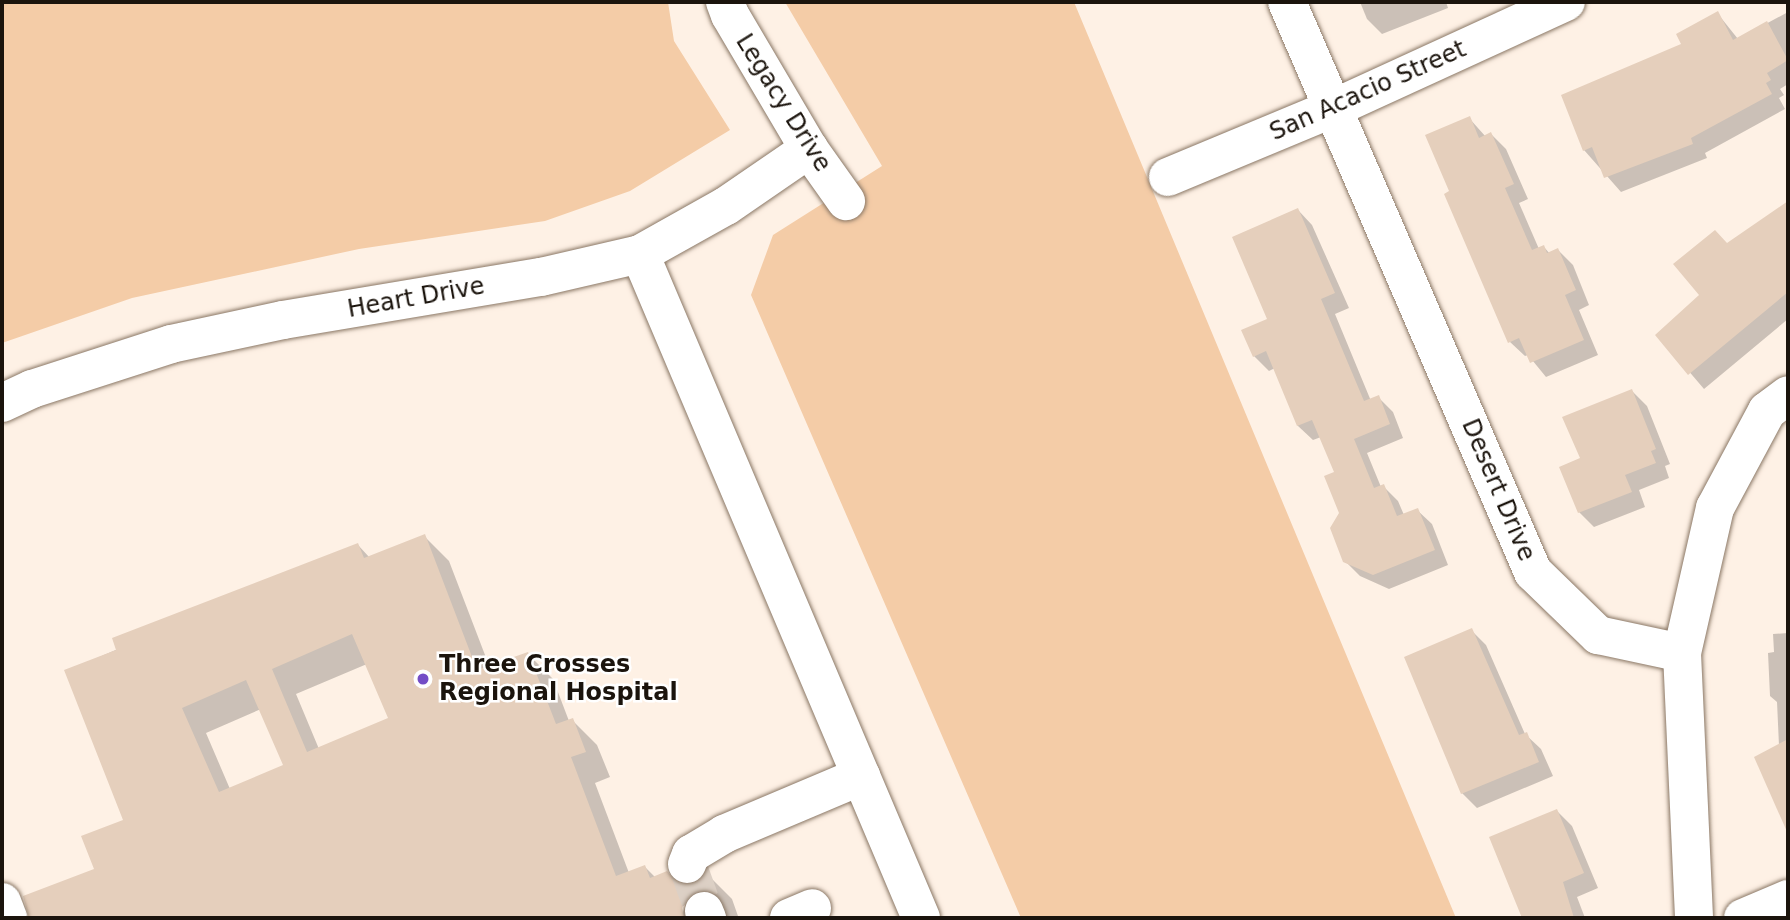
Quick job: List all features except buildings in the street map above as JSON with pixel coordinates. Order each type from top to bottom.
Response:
[{"type":"street","name":"Legacy Drive","points":[[725,2],[730,15],[809,149],[846,201]]},
{"type":"street","name":"Desert Drive","points":[[1287,2],[1533,572],[1598,635],[1682,653]]},
{"type":"street","name":"San Acacio Street","points":[[1168,177],[1334,108],[1566,2]]},
{"type":"street","name":"Heart Drive","points":[[2,402],[172,344],[283,320],[541,277],[640,254],[726,206],[809,149]]},
{"type":"street","points":[[640,254],[921,918]]},
{"type":"street","points":[[1694,918],[1682,653],[1715,508],[1767,411],[1788,395]]},
{"type":"street","points":[[687,864],[691,854],[724,834],[861,776]]},
{"type":"street","points":[[1743,918],[1788,899]]},
{"type":"street","points":[[2,902],[8,918]]},
{"type":"shaded area","points":[[2,2],[668,2],[674,41],[730,130],[630,191],[545,221],[359,249],[132,298],[2,343]]},
{"type":"shaded area","points":[[785,2],[1074,2],[1456,918],[1021,918],[751,295],[773,235],[882,166]]},
{"type":"tunnel","points":[[687,864],[704,911]]},
{"type":"place","name":"Three Crosses Regional Hospital","points":[[423,679]]}]
